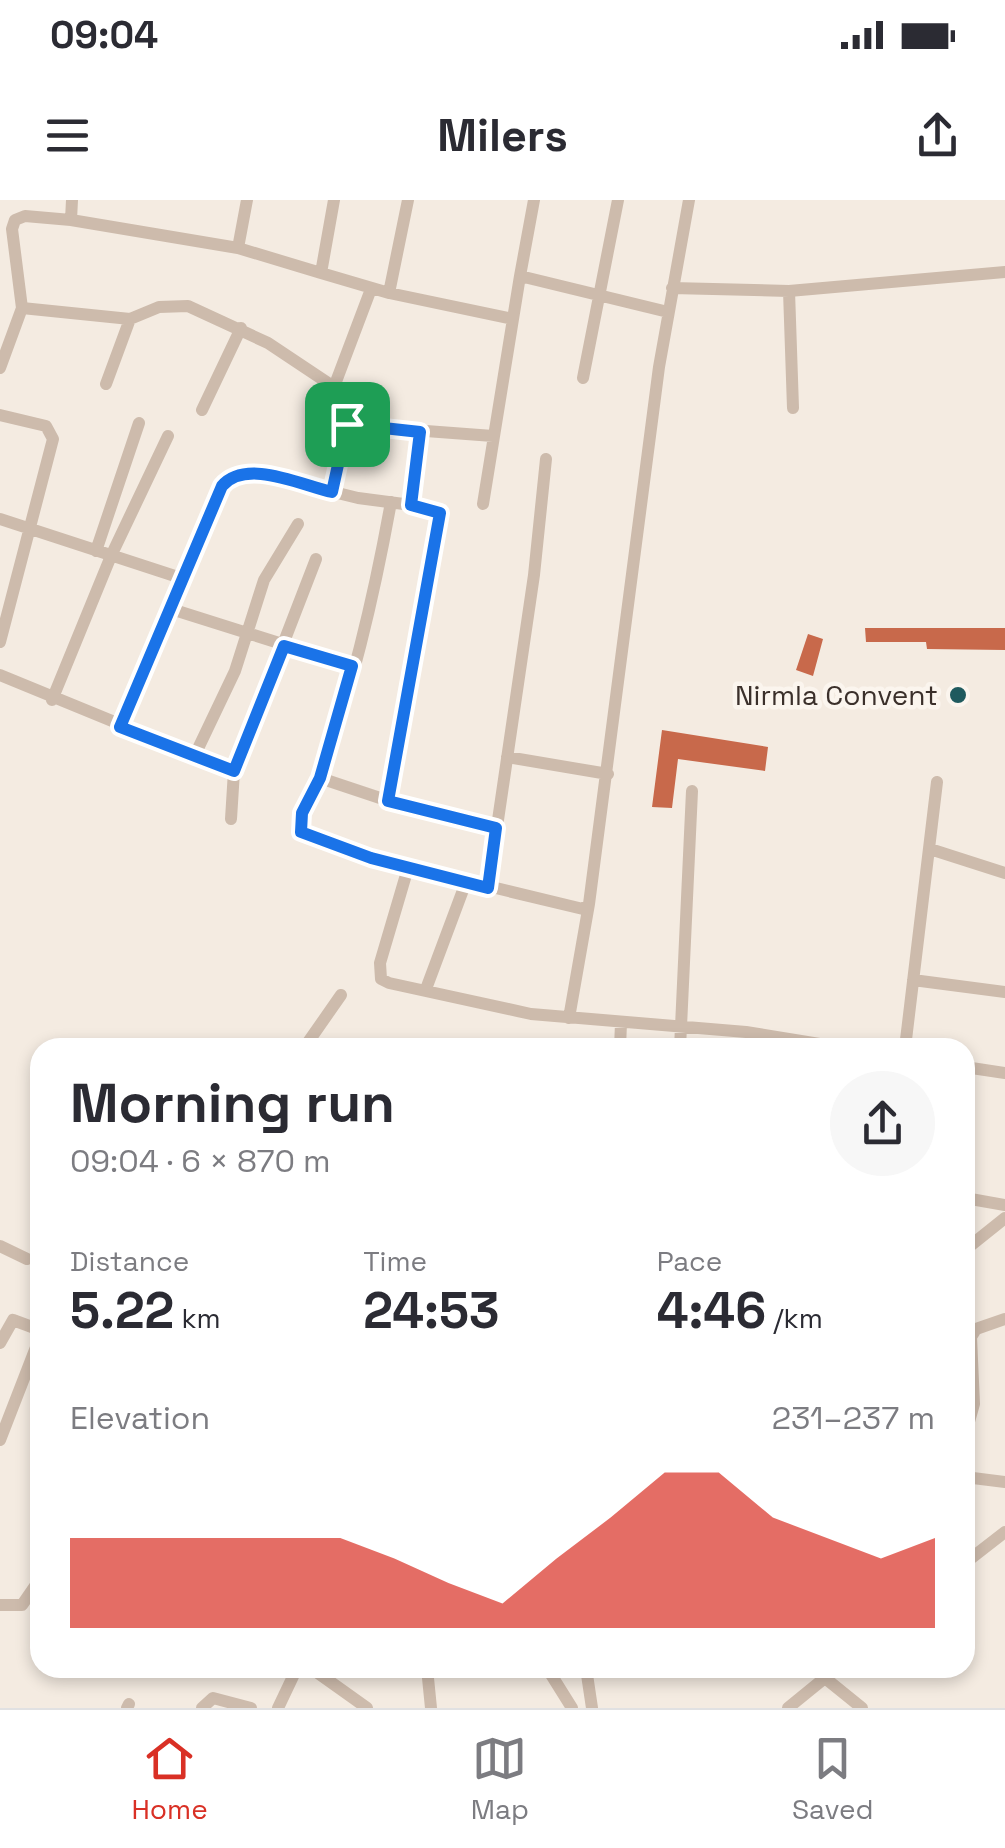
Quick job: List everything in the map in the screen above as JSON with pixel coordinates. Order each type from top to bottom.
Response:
[{"type":"street","points":[[71,220],[72,200]]},
{"type":"street","points":[[238,248],[247,200]]},
{"type":"street","points":[[322,273],[334,200]]},
{"type":"street","points":[[389,293],[408,200]]},
{"type":"street","points":[[483,504],[534,200]]},
{"type":"street","points":[[583,378],[618,200]]},
{"type":"street","points":[[569,1018],[608,774],[668,312],[689,200]]},
{"type":"street","points":[[0,368],[22,308],[12,229],[16,220],[25,216],[238,248],[371,289],[513,319]]},
{"type":"street","points":[[672,288],[789,292],[1005,272]]},
{"type":"street","points":[[520,276],[600,292],[668,312]]},
{"type":"street","points":[[371,289],[334,387],[334,415],[347,424],[493,436]]},
{"type":"street","points":[[789,292],[793,408]]},
{"type":"street","points":[[22,308],[130,319],[174,304],[241,328],[334,387]]},
{"type":"street","points":[[106,384],[130,319]]},
{"type":"street","points":[[202,410],[241,328]]},
{"type":"street","points":[[0,415],[52,431],[0,642]]},
{"type":"street","points":[[96,551],[139,423]]},
{"type":"street","points":[[332,492],[347,424]]},
{"type":"street","points":[[411,505],[420,432]]},
{"type":"street","points":[[52,700],[111,556],[168,436]]},
{"type":"street","points":[[488,888],[534,575],[546,458]]},
{"type":"street","points":[[120,727],[181,578],[230,477],[252,472],[332,492],[434,508],[440,520],[388,801]]},
{"type":"street","points":[[391,502],[352,666],[320,778],[302,813],[301,832],[408,868],[488,888],[574,909],[589,904]]},
{"type":"street","points":[[0,519],[181,578]]},
{"type":"street","points":[[194,758],[248,636],[264,580],[298,524]]},
{"type":"street","points":[[231,819],[234,771],[316,559]]},
{"type":"street","points":[[168,608],[352,666]]},
{"type":"street","points":[[0,675],[52,700],[234,771]]},
{"type":"street","points":[[507,758],[608,774]]},
{"type":"street","points":[[320,778],[388,801],[496,828]]},
{"type":"street","points":[[906,1038],[937,782]]},
{"type":"street","points":[[680,1038],[692,791]]},
{"type":"street","points":[[930,848],[1005,873]]},
{"type":"street","points":[[408,868],[379,972],[389,983],[569,1018],[681,1026],[770,1038]]},
{"type":"street","points":[[426,989],[466,882]]},
{"type":"street","points":[[913,980],[1005,992]]},
{"type":"street","points":[[311,1038],[341,994]]},
{"type":"street","points":[[620,1038],[621,1024]]},
{"type":"street","points":[[975,1068],[1005,1073]]},
{"type":"street","points":[[975,1200],[1005,1205]]},
{"type":"street","points":[[975,1242],[1005,1218]]},
{"type":"street","points":[[0,1246],[28,1259]]},
{"type":"street","points":[[976,1329],[1005,1318]]},
{"type":"street","points":[[0,1343],[13,1320],[30,1328]]},
{"type":"street","points":[[0,1440],[30,1360]]},
{"type":"street","points":[[975,1478],[1005,1482]]},
{"type":"street","points":[[975,1555],[1005,1532]]},
{"type":"street","points":[[0,1605],[22,1605],[30,1593]]},
{"type":"street","points":[[278,1708],[292,1678]]},
{"type":"street","points":[[325,1678],[367,1708]]},
{"type":"street","points":[[428,1678],[431,1708]]},
{"type":"street","points":[[552,1678],[572,1708]]},
{"type":"street","points":[[588,1678],[592,1708]]},
{"type":"street","points":[[788,1708],[825,1678],[862,1708]]},
{"type":"street","points":[[202,1708],[213,1698],[251,1708]]},
{"type":"building","points":[[865,628],[1005,628],[1005,650],[927,649],[926,642],[866,642]]},
{"type":"building","points":[[808,634],[823,639],[813,676],[796,670]]},
{"type":"building","points":[[662,730],[768,747],[765,771],[678,759],[672,808],[652,807]]},
{"type":"place","name":"Nirmla Convent","points":[[958,695]]},
{"type":"route","points":[[347,424],[420,432],[411,505],[434,508],[440,513],[388,801],[496,828],[488,888],[371,858],[308,838],[301,832],[302,813],[320,778],[352,666],[284,646],[234,771],[120,727],[222,486],[230,477],[252,472],[332,492],[347,424]]}]
